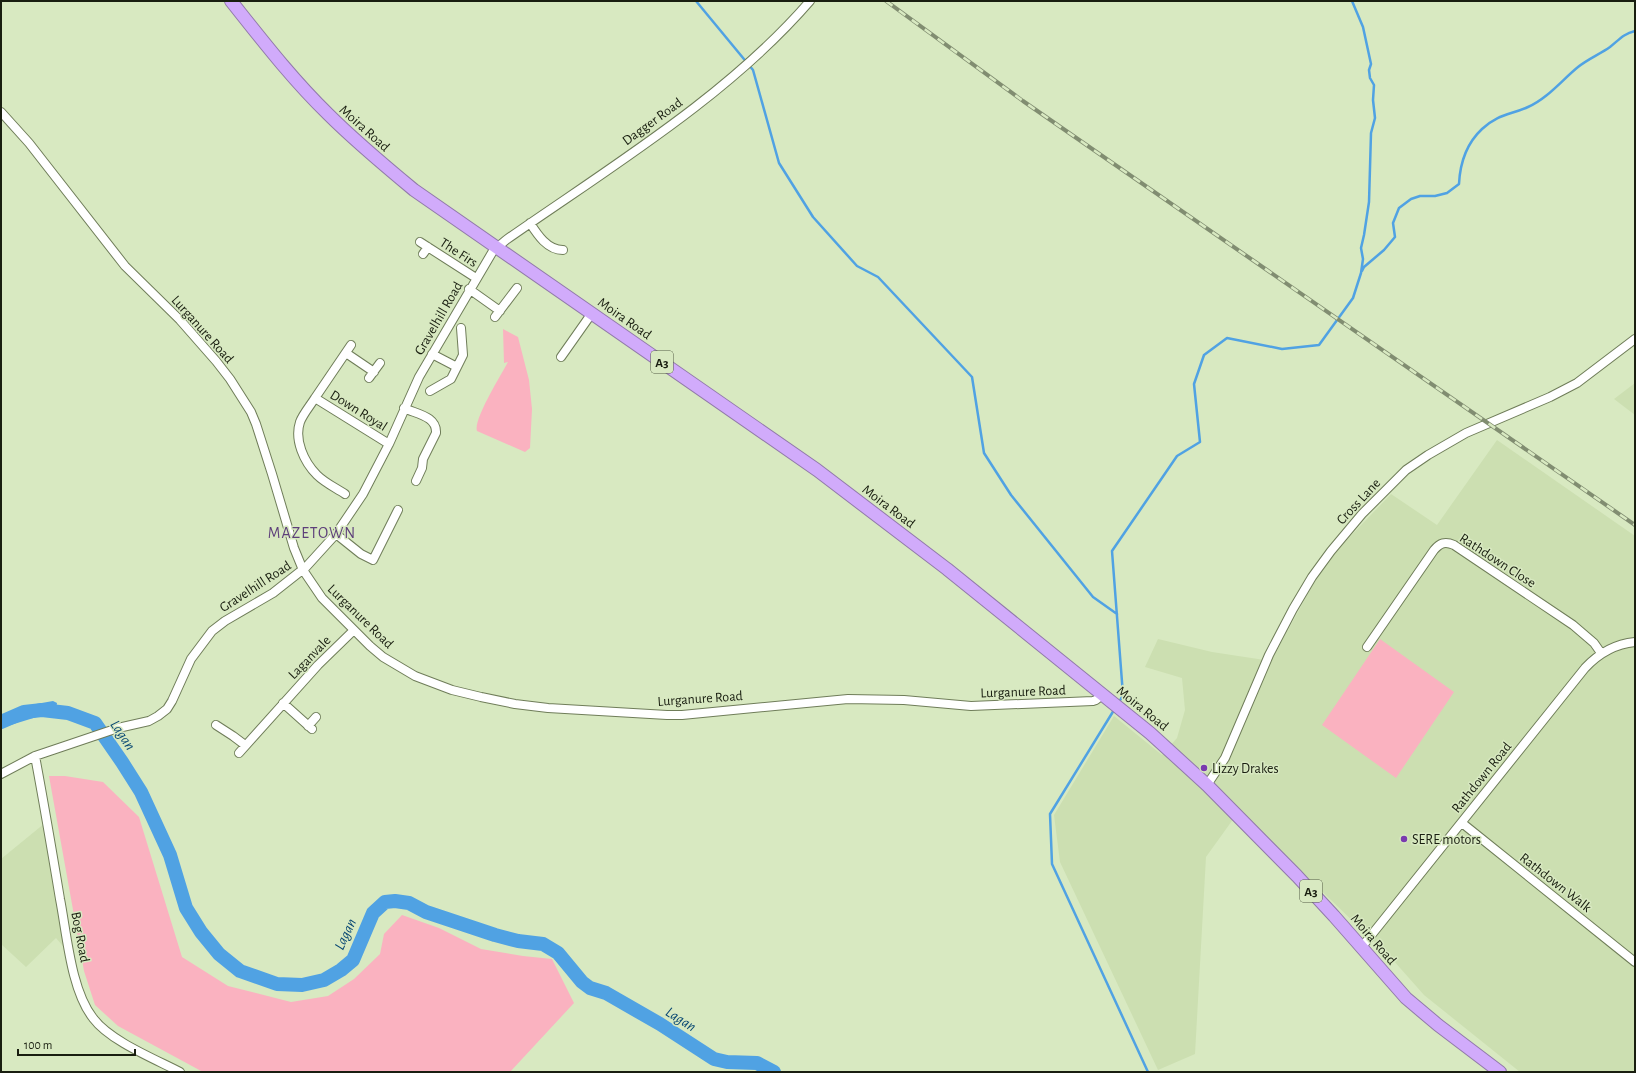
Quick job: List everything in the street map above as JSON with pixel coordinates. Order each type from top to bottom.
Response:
[{"type":"highway","name":"Moira Road","points":[[231,1],[275,57],[327,114],[374,157],[414,190],[771,437],[863,504],[941,565],[1166,747],[1297,876],[1410,1002],[1500,1072]]},
{"type":"street","name":"Dagger Road","points":[[496,247],[658,134],[752,59],[791,22],[810,1]]},
{"type":"street","name":"Lurganure Road","points":[[1,112],[34,149],[125,266],[196,338],[216,361],[241,395],[251,412],[261,437],[294,548],[303,570],[322,598],[383,657],[399,667],[430,683],[515,704],[548,708],[682,715],[848,699],[884,699],[958,705],[992,706],[1093,701],[1102,695]]},
{"type":"street","points":[[530,223],[540,238],[557,250],[563,250]]},
{"type":"street","name":"The Firs","points":[[420,242],[425,250],[476,278]]},
{"type":"street","name":"Gravelhill Road","points":[[1,774],[35,756],[118,728],[149,721],[158,716],[167,709],[191,659],[212,631],[232,617],[273,593],[303,570],[336,534],[366,490],[389,444],[404,408],[432,354],[469,289],[496,247]]},
{"type":"street","points":[[469,289],[498,314],[517,288]]},
{"type":"street","points":[[561,357],[592,313]]},
{"type":"street","points":[[430,391],[451,379],[463,355],[462,328]]},
{"type":"street","name":"Cross Lane","points":[[1207,786],[1225,758],[1269,655],[1303,590],[1331,551],[1362,514],[1402,474],[1428,455],[1472,430],[1550,397],[1577,383],[1635,339]]},
{"type":"street","name":"Down Royal","points":[[345,494],[318,476],[312,470],[299,444],[298,436],[301,421],[351,345]]},
{"type":"street","points":[[346,353],[371,375],[380,364]]},
{"type":"street","points":[[432,354],[457,367]]},
{"type":"street","name":"Down Royal","points":[[315,398],[389,444]]},
{"type":"street","points":[[404,408],[430,419],[436,429],[436,433],[423,459],[422,468],[416,481]]},
{"type":"street","points":[[336,534],[361,554],[373,560],[398,510]]},
{"type":"street","name":"Rathdown Close","points":[[1367,647],[1434,550],[1438,545],[1448,542],[1573,625],[1594,643],[1601,653]]},
{"type":"street","name":"Laganvale","points":[[238,752],[318,665],[354,630]]},
{"type":"street","name":"Rathdown Road","points":[[1361,948],[1585,668],[1601,653],[1618,645],[1635,642]]},
{"type":"street","points":[[283,703],[310,728],[316,717]]},
{"type":"street","points":[[216,725],[245,745]]},
{"type":"street","name":"Bog Road","points":[[35,756],[71,958],[83,1005],[94,1020],[108,1032],[134,1048],[180,1072]]},
{"type":"street","name":"Rathdown Walk","points":[[1462,823],[1635,962]]},
{"type":"shaded area","points":[[503,329],[518,337],[529,380],[532,409],[530,448],[525,452],[477,431],[479,417],[483,408],[508,362],[504,363]]},
{"type":"shaded area","points":[[1635,383],[1635,415],[1614,399]]},
{"type":"shaded area","points":[[1497,440],[1635,536],[1635,1072],[1520,1072],[1424,995],[1393,960],[1239,811],[1206,857],[1195,1054],[1158,1070],[1060,862],[1054,815],[1114,716],[1162,755],[1177,738],[1185,710],[1182,678],[1145,667],[1158,639],[1212,652],[1271,661],[1315,581],[1340,547],[1391,494],[1437,525]]},
{"type":"shaded area","points":[[1380,639],[1454,692],[1396,778],[1322,725]]},
{"type":"shaded area","points":[[49,776],[65,776],[103,782],[139,817],[182,957],[228,986],[291,1002],[328,996],[354,979],[380,954],[384,934],[402,915],[439,928],[481,949],[552,959],[574,1003],[510,1072],[203,1072],[118,1026],[95,1005],[84,971]]},
{"type":"shaded area","points":[[45,823],[67,951],[56,938],[26,967],[1,944],[1,859]]},
{"type":"water","points":[[53,701],[57,703],[55,716],[40,716],[1,728],[1,718],[36,704]]},
{"type":"waterway","points":[[696,1],[753,70],[779,163],[813,217],[857,266],[878,277],[972,377],[984,453],[1011,495],[1093,597],[1117,614]]},
{"type":"waterway","points":[[1118,704],[1123,695],[1112,551],[1177,456],[1200,442],[1194,384],[1204,355],[1227,338],[1282,349],[1319,345],[1353,298],[1361,273],[1363,259],[1361,248],[1369,202],[1371,133],[1375,118],[1373,100],[1374,85],[1370,78],[1369,70],[1371,64],[1363,27],[1352,1]]},
{"type":"waterway","points":[[1362,271],[1364,267],[1384,250],[1395,237],[1393,223],[1399,208],[1411,199],[1420,196],[1435,196],[1447,193],[1459,184],[1462,161],[1468,147],[1482,129],[1493,120],[1522,110],[1542,99],[1582,64],[1610,47],[1624,36],[1635,31]]},
{"type":"waterway","name":"Lagan","points":[[1,722],[24,712],[42,710],[68,713],[95,723],[141,792],[170,855],[186,908],[201,932],[219,954],[240,971],[277,984],[302,985],[324,980],[341,970],[353,960],[373,913],[385,902],[395,901],[409,903],[426,912],[495,935],[518,941],[543,944],[558,953],[582,982],[590,988],[606,993],[660,1024],[714,1059],[727,1062],[757,1063],[774,1072]]},
{"type":"waterway","points":[[1114,710],[1050,814],[1052,864],[1148,1072]]},
{"type":"railway","points":[[886,1],[1023,101],[1635,525]]},
{"type":"place","name":"Lizzy Drakes","points":[[1204,768]]},
{"type":"place","name":"SERE motors","points":[[1404,839]]},
{"type":"district","name":"MAZETOWN","points":[[312,532]]}]
